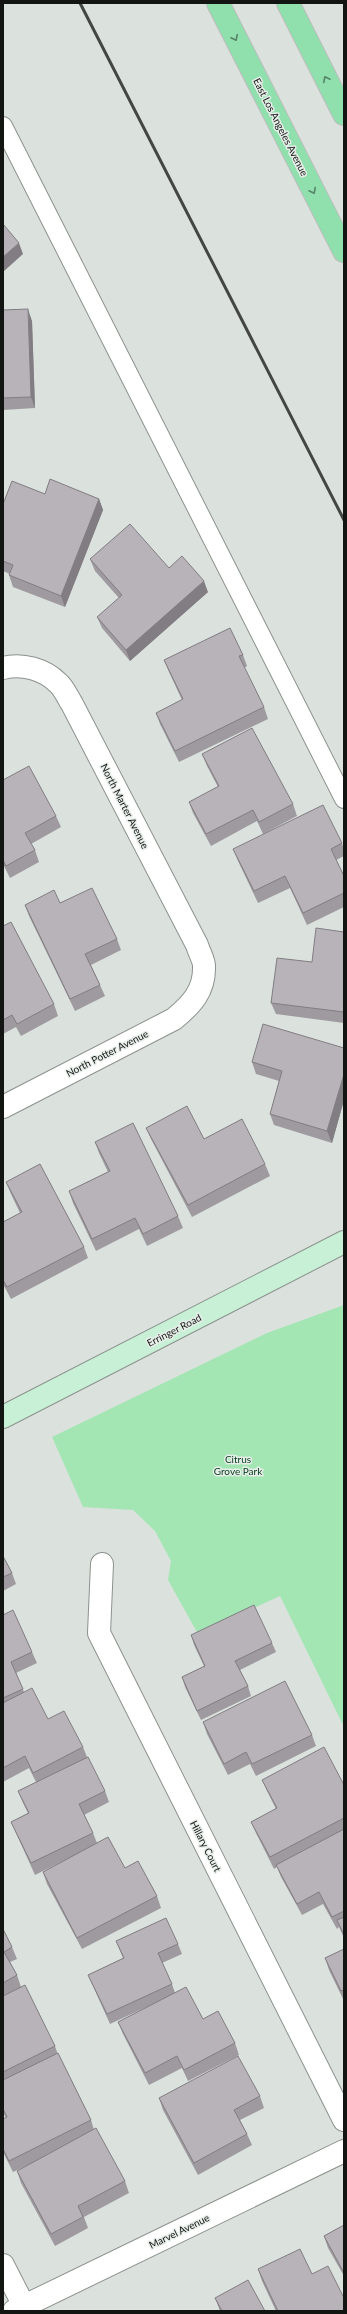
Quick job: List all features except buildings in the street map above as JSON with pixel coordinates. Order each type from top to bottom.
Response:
[{"type":"main road","name":"East Los Angeles Avenue","points":[[218,3],[344,251]]},
{"type":"main road","points":[[288,3],[344,114]]},
{"type":"main road","name":"Erringer Road","points":[[3,1417],[344,1242]]},
{"type":"street","name":"North Marter Avenue","points":[[3,668],[14,665],[38,670],[59,683],[72,704],[197,945],[204,966],[201,987]]},
{"type":"street","name":"North Potter Avenue","points":[[3,1107],[174,1019],[191,1006],[201,987]]},
{"type":"street","name":"Hillary Court","points":[[102,1564],[99,1633],[344,2120]]},
{"type":"street","name":"Marvel Avenue","points":[[19,2308],[344,2151]]},
{"type":"street","points":[[3,2265],[19,2308]]},
{"type":"lane","points":[[3,126],[344,799]]},
{"type":"green space","name":"Citrus Grove Park","points":[[344,1305],[344,1727],[280,1596],[198,1634],[168,1580],[171,1561],[155,1531],[133,1510],[83,1507],[52,1437],[267,1333]]},
{"type":"railway","points":[[80,3],[344,520]]}]
